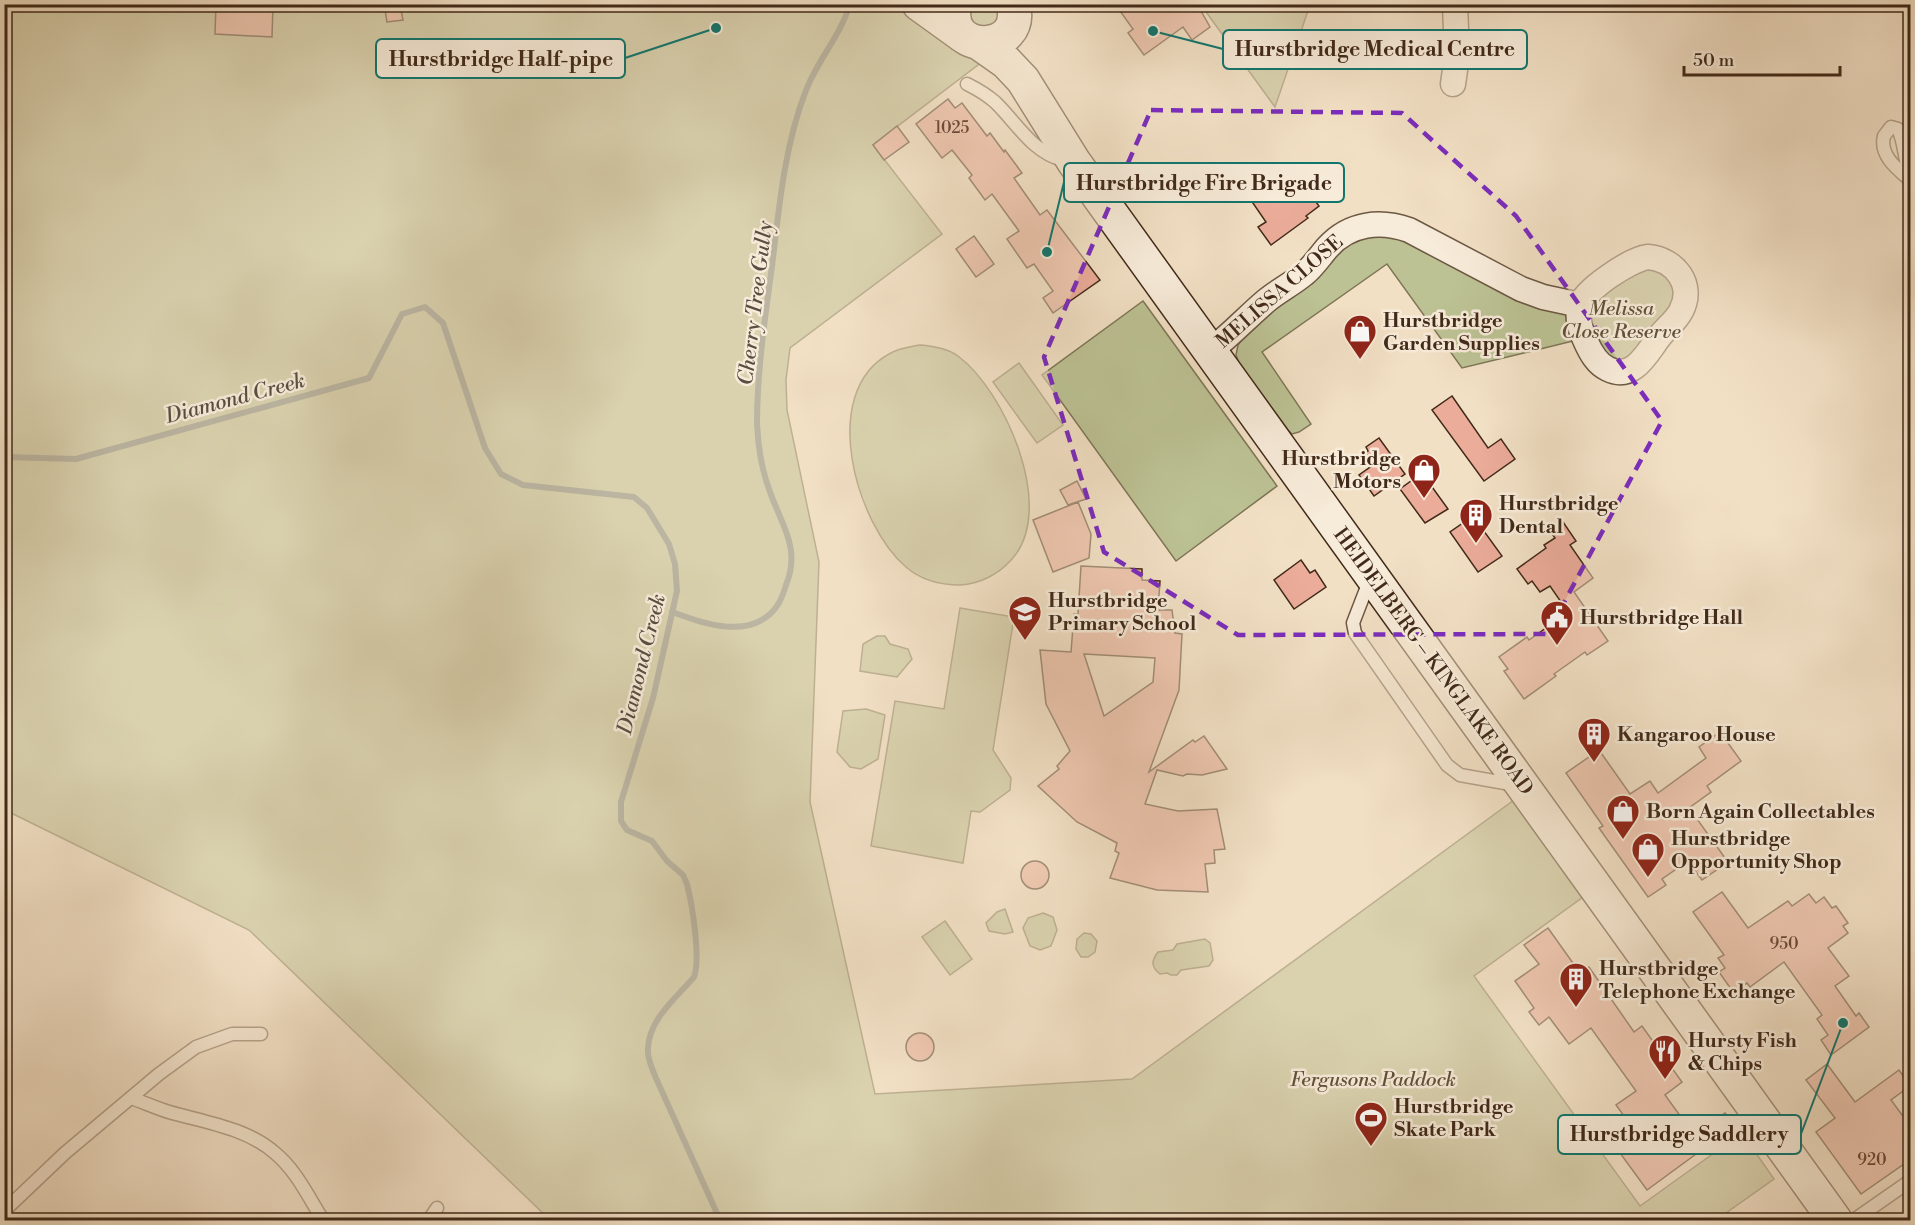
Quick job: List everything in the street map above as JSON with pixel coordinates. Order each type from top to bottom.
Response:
[{"type":"main road","name":"HEIDELBERG – KINGLAKE ROAD","points":[[919,4],[965,27],[1015,71],[1074,162],[1835,1221]]},
{"type":"main road","name":"HEIDELBERG – KINGLAKE ROAD","points":[[1014,8],[1035,100]]},
{"type":"main road","points":[[965,27],[987,44],[1004,37],[1014,22],[1014,8]]},
{"type":"street","points":[[1453,84],[1457,56],[1455,4]]},
{"type":"street","name":"MELISSA CLOSE","points":[[1211,350],[1268,299],[1307,272],[1338,238],[1353,229],[1371,224],[1389,224],[1409,230],[1521,289],[1543,297],[1580,305]]},
{"type":"street","points":[[1654,257],[1668,262],[1680,273],[1685,289],[1684,304],[1680,313],[1641,362],[1635,367],[1620,371],[1613,371],[1600,365],[1591,352],[1578,318],[1580,305],[1595,287],[1630,262],[1641,258],[1654,257]]},
{"type":"lane","points":[[967,84],[992,99],[1038,147],[1056,158],[1074,162]]},
{"type":"lane","points":[[1911,175],[1905,159],[1902,136],[1898,129],[1891,127],[1884,136],[1884,151],[1892,163],[1911,180]]},
{"type":"lane","points":[[1371,575],[1353,623],[1354,630],[1447,765],[1460,775],[1523,786]]},
{"type":"lane","points":[[4,1211],[64,1153],[196,1047],[232,1034],[261,1034]]},
{"type":"lane","points":[[130,1098],[168,1112],[213,1123],[258,1141],[276,1153],[296,1177],[322,1221]]},
{"type":"lane","points":[[1854,1221],[1911,1181]]},
{"type":"lane","points":[[429,1221],[437,1208]]},
{"type":"highlighted area","points":[[1151,110],[1402,113],[1516,216],[1662,421],[1547,634],[1238,635],[1104,552],[1044,357]]},
{"type":"green space","points":[[967,4],[1000,5],[1001,11],[994,27],[973,27]]},
{"type":"green space","name":"Fergusons Paddock","points":[[4,5],[895,5],[919,21],[987,58],[873,145],[942,234],[790,348],[786,380],[787,410],[819,562],[810,802],[875,1094],[1132,1079],[1514,800],[1583,897],[1474,976],[1640,1206],[1742,1133],[1774,1179],[1716,1220],[550,1220],[249,930],[5,810]]},
{"type":"green space","points":[[1201,5],[1310,5],[1275,107]]},
{"type":"green space","points":[[1392,234],[1565,314],[1577,340],[1462,368],[1387,264],[1262,352],[1311,424],[1292,434],[1239,363],[1236,355],[1238,345],[1257,320],[1356,237]]},
{"type":"green space","name":"Melissa Close Reserve","points":[[1644,265],[1670,275],[1676,299],[1630,360],[1606,360],[1588,317],[1596,297]]},
{"type":"green space","points":[[1143,301],[1277,486],[1176,561],[1042,375]]},
{"type":"green space","points":[[920,345],[954,353],[976,373],[993,395],[1008,422],[1020,452],[1027,482],[1029,511],[1025,537],[1012,559],[989,577],[975,583],[953,585],[939,583],[918,575],[906,567],[888,547],[872,521],[860,491],[852,459],[850,427],[855,398],[867,373],[889,354]]},
{"type":"green space","points":[[1019,363],[1063,425],[1037,443],[993,382]]},
{"type":"green space","points":[[960,608],[1014,617],[993,750],[1011,778],[1010,790],[980,812],[971,811],[963,863],[871,846],[895,701],[944,709]]},
{"type":"green space","points":[[877,636],[885,636],[890,644],[908,649],[912,659],[897,677],[860,671],[863,644]]},
{"type":"green space","points":[[866,709],[885,715],[878,759],[861,769],[850,767],[837,752],[843,711]]},
{"type":"green space","points":[[1005,909],[1013,932],[1005,934],[989,931],[986,923],[997,912]]},
{"type":"green space","points":[[1043,913],[1053,917],[1057,930],[1051,946],[1040,950],[1030,946],[1023,928],[1028,918]]},
{"type":"green space","points":[[945,921],[972,959],[950,975],[922,937]]},
{"type":"green space","points":[[1084,933],[1091,934],[1097,941],[1095,952],[1088,957],[1081,957],[1076,949],[1077,939]]},
{"type":"green space","points":[[1205,939],[1210,943],[1213,960],[1209,966],[1181,970],[1177,975],[1160,974],[1155,969],[1153,961],[1158,952],[1173,950],[1177,944]]},
{"type":"building","points":[[216,4],[273,4],[272,37],[215,34]]},
{"type":"building","points":[[384,4],[400,4],[403,20],[387,22]]},
{"type":"building","points":[[1129,4],[1197,4],[1210,27],[1192,40],[1183,27],[1144,55],[1128,33],[1133,29],[1120,11]]},
{"type":"building","points":[[948,99],[955,108],[962,103],[987,136],[990,133],[1004,152],[1005,150],[1022,173],[1014,178],[1040,215],[1047,210],[1100,280],[1053,313],[1043,298],[1053,291],[1034,264],[1027,268],[1007,239],[1019,231],[992,194],[985,200],[969,178],[972,175],[952,150],[942,158],[916,124]]},
{"type":"building","points":[[897,126],[909,142],[884,160],[873,145]]},
{"type":"building","points":[[1288,163],[1319,206],[1306,216],[1308,218],[1271,245],[1258,227],[1266,222],[1246,193]]},
{"type":"building","points":[[974,236],[994,264],[976,277],[956,249]]},
{"type":"building","points":[[1452,396],[1488,448],[1501,439],[1515,459],[1484,481],[1432,410]]},
{"type":"building","points":[[1379,438],[1405,474],[1374,496],[1359,475],[1373,465],[1365,453],[1368,451],[1366,447]]},
{"type":"building","name":"Hurstbridge Motors","points":[[1422,473],[1448,509],[1425,523],[1400,489]]},
{"type":"building","points":[[1077,481],[1086,499],[1068,505],[1060,490]]},
{"type":"building","points":[[1078,502],[1091,534],[1089,558],[1053,572],[1033,520]]},
{"type":"building","name":"Hurstbridge Dental","points":[[1473,516],[1502,556],[1478,572],[1450,532]]},
{"type":"building","points":[[1563,522],[1576,541],[1570,545],[1593,578],[1574,592],[1608,641],[1587,655],[1585,652],[1524,699],[1504,671],[1508,669],[1499,657],[1527,637],[1529,640],[1568,612],[1550,586],[1540,592],[1532,581],[1528,584],[1517,569],[1546,548],[1544,545],[1555,538],[1550,531]]},
{"type":"building","points":[[1301,560],[1310,573],[1315,570],[1326,587],[1294,609],[1274,580]]},
{"type":"building","points":[[1081,566],[1142,569],[1142,580],[1160,581],[1158,610],[1172,610],[1175,633],[1182,634],[1179,690],[1149,772],[1193,740],[1195,742],[1204,736],[1227,769],[1202,775],[1183,776],[1157,770],[1145,804],[1178,811],[1217,809],[1225,849],[1214,850],[1215,863],[1205,864],[1208,892],[1157,890],[1110,878],[1119,853],[1115,851],[1117,843],[1077,822],[1038,786],[1059,769],[1057,766],[1070,751],[1046,704],[1040,650],[1071,652],[1074,614],[1078,614]],"holes":[[[1084,654],[1155,658],[1153,682],[1104,716]]]},
{"type":"building","points":[[1720,732],[1741,761],[1707,786],[1711,792],[1689,808],[1728,862],[1702,880],[1688,861],[1662,879],[1666,885],[1648,897],[1599,828],[1603,826],[1566,773],[1599,750],[1630,794],[1650,781],[1658,793],[1706,758],[1699,747]]},
{"type":"building","points":[[1035,861],[1045,865],[1049,875],[1045,885],[1035,889],[1025,885],[1021,875],[1025,865]]},
{"type":"building","points":[[1722,892],[1748,928],[1788,901],[1792,906],[1809,894],[1816,903],[1824,897],[1832,908],[1836,906],[1848,923],[1843,926],[1848,933],[1828,948],[1849,976],[1835,986],[1856,1016],[1859,1013],[1869,1027],[1831,1055],[1821,1040],[1828,1035],[1817,1019],[1822,1015],[1784,962],[1750,987],[1747,983],[1733,992],[1719,972],[1725,968],[1718,958],[1724,955],[1693,912]]},
{"type":"building","points":[[1548,928],[1580,973],[1589,967],[1634,1032],[1642,1026],[1682,1082],[1665,1095],[1694,1135],[1725,1113],[1738,1129],[1706,1152],[1703,1149],[1647,1190],[1620,1153],[1640,1138],[1616,1105],[1636,1091],[1591,1028],[1569,1044],[1549,1017],[1539,1025],[1529,1012],[1534,1008],[1515,981],[1539,964],[1524,945]]},
{"type":"building","points":[[920,1033],[930,1037],[934,1047],[930,1057],[920,1061],[910,1057],[906,1047],[910,1037]]},
{"type":"building","points":[[1827,1064],[1855,1102],[1899,1070],[1910,1086],[1891,1100],[1911,1127],[1911,1159],[1861,1194],[1816,1132],[1835,1118],[1806,1080]]},
{"type":"waterway","name":"Cherry Tree Gully","points":[[672,612],[713,625],[728,627],[755,623],[767,617],[777,606],[790,571],[791,558],[787,534],[766,478],[759,448],[757,404],[762,345],[780,201],[792,135],[805,93],[846,16],[850,4]]},
{"type":"waterway","name":"Diamond Creek","points":[[4,457],[76,459],[369,378],[402,314],[425,307],[443,323],[485,448],[501,474],[523,485],[634,497],[647,508],[669,544],[675,564],[677,591],[653,698],[621,802],[621,821],[627,830],[652,841],[667,861],[683,875],[687,884],[697,957],[694,977],[658,1019],[649,1038],[648,1052],[655,1076],[720,1220]]},
{"type":"place","name":"Hurstbridge Half-pipe","points":[[716,28]]},
{"type":"place","name":"Hurstbridge Medical Centre","points":[[1153,31]]},
{"type":"place","name":"Hurstbridge Fire Brigade","points":[[1047,252]]},
{"type":"place","name":"Hurstbridge Garden Supplies","points":[[1360,360]]},
{"type":"place","name":"Hurstbridge Motors","points":[[1424,499]]},
{"type":"place","name":"Hurstbridge Dental","points":[[1476,544]]},
{"type":"place","name":"Hurstbridge Primary School","points":[[1025,641]]},
{"type":"place","name":"Hurstbridge Hall","points":[[1557,646]]},
{"type":"place","name":"Kangaroo House","points":[[1594,763]]},
{"type":"place","name":"Born Again Collectables","points":[[1623,840]]},
{"type":"place","name":"Hurstbridge Opportunity Shop","points":[[1648,878]]},
{"type":"place","name":"Hurstbridge Telephone Exchange","points":[[1576,1008]]},
{"type":"place","name":"Hurstbridge Saddlery","points":[[1843,1023]]},
{"type":"place","name":"Hursty Fish & Chips","points":[[1665,1080]]},
{"type":"place","name":"Hurstbridge Skate Park","points":[[1371,1147]]}]
